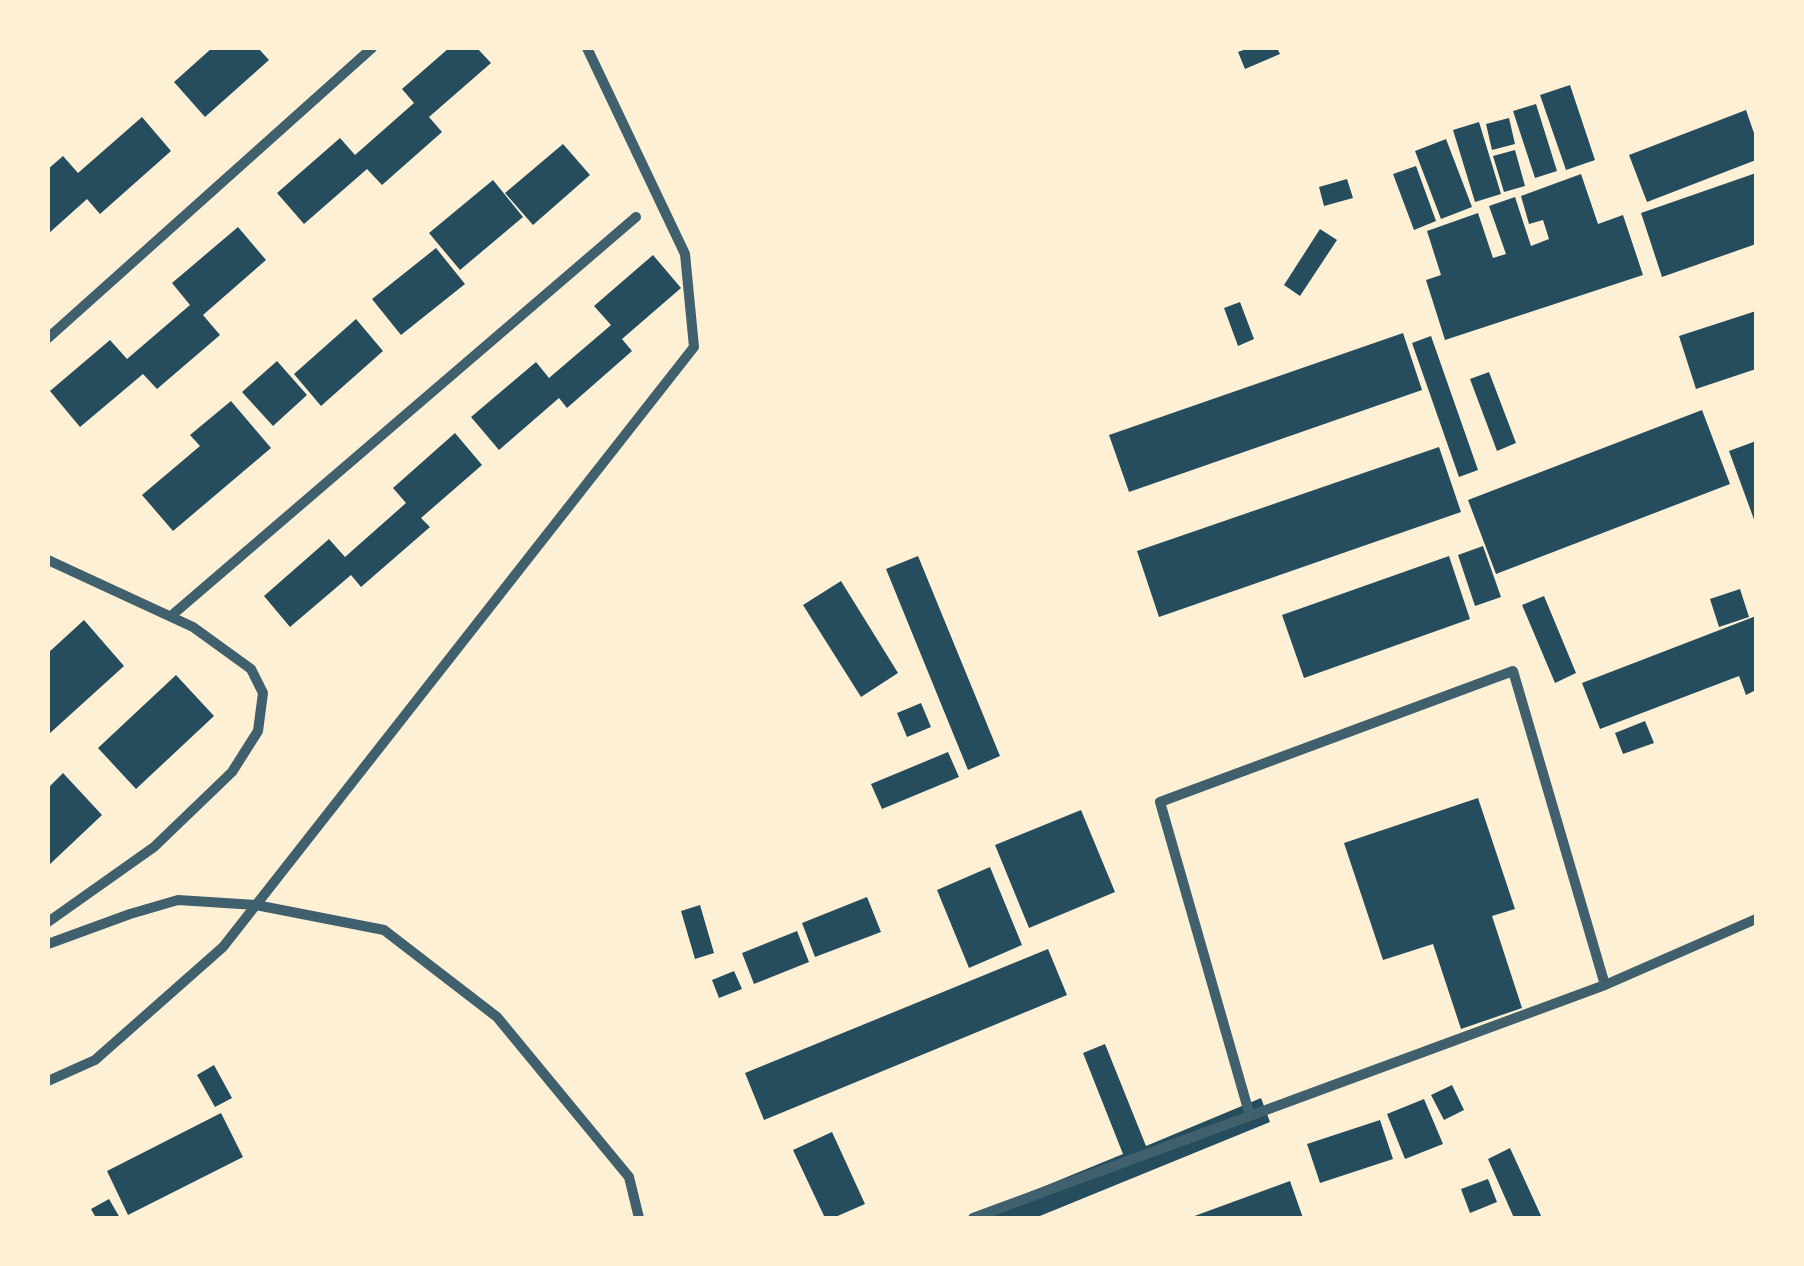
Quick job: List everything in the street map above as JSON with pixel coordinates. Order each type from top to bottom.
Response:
[{"type":"street","points":[[48,338],[372,48]]},
{"type":"street","points":[[48,1081],[95,1060],[224,946],[694,347],[686,254],[587,48]]},
{"type":"street","points":[[170,616],[636,218]]},
{"type":"street","points":[[48,560],[193,627],[251,669],[263,693],[258,731],[232,772],[154,846],[48,922]]},
{"type":"street","points":[[1250,1116],[1160,802],[1512,672],[1605,985]]},
{"type":"street","points":[[48,944],[178,900],[256,905],[384,930],[497,1017],[630,1177],[639,1218]]},
{"type":"street","points":[[973,1218],[1605,985],[1756,919]]},
{"type":"building","points":[[212,48],[258,48],[269,60],[205,117],[174,82]]},
{"type":"building","points":[[449,48],[477,48],[491,63],[429,117],[442,132],[382,185],[367,169],[304,224],[277,193],[340,138],[355,155],[414,103],[402,89]]},
{"type":"building","points":[[1277,48],[1280,54],[1245,69],[1238,52]]},
{"type":"building","points":[[1570,85],[1595,160],[1566,170],[1540,95]]},
{"type":"building","points":[[1536,104],[1557,171],[1535,178],[1513,111]]},
{"type":"building","points":[[1746,110],[1756,139],[1756,160],[1647,202],[1629,155]]},
{"type":"building","points":[[142,117],[171,151],[100,214],[87,199],[48,234],[48,169],[63,156],[78,173]]},
{"type":"building","points":[[1509,118],[1515,144],[1492,150],[1486,124]]},
{"type":"building","points":[[1479,122],[1501,194],[1475,202],[1453,130]]},
{"type":"building","points":[[1446,139],[1472,207],[1441,219],[1415,151]]},
{"type":"building","points":[[563,144],[590,175],[533,225],[505,193]]},
{"type":"building","points":[[1515,150],[1525,186],[1504,192],[1493,156]]},
{"type":"building","points":[[1416,166],[1436,221],[1414,230],[1393,174]]},
{"type":"building","points":[[1756,173],[1756,244],[1662,277],[1641,213]]},
{"type":"building","points":[[1581,174],[1598,224],[1623,215],[1643,275],[1445,340],[1426,280],[1441,275],[1427,231],[1478,213],[1493,258],[1506,254],[1489,206],[1515,197],[1531,246],[1549,239],[1543,220],[1529,224],[1521,196]]},
{"type":"building","points":[[1347,179],[1353,198],[1324,206],[1319,187]]},
{"type":"building","points":[[493,180],[523,217],[460,270],[429,233]]},
{"type":"building","points":[[238,227],[266,260],[203,315],[220,335],[157,389],[143,374],[80,427],[50,391],[110,340],[127,359],[190,305],[172,283]]},
{"type":"building","points":[[1320,229],[1337,240],[1300,296],[1284,285]]},
{"type":"building","points":[[436,248],[465,284],[401,335],[372,299]]},
{"type":"building","points":[[653,255],[681,288],[622,339],[632,351],[567,408],[559,398],[499,450],[471,417],[536,362],[549,378],[611,325],[594,306]]},
{"type":"building","points":[[1240,302],[1254,339],[1238,346],[1224,308]]},
{"type":"building","points":[[1756,311],[1756,369],[1696,389],[1679,336]]},
{"type":"building","points":[[356,319],[383,351],[321,406],[294,374]]},
{"type":"building","points":[[1403,333],[1422,390],[1129,492],[1109,435]]},
{"type":"building","points":[[1431,336],[1478,470],[1459,477],[1412,343]]},
{"type":"building","points":[[277,361],[307,395],[273,426],[242,392]]},
{"type":"building","points":[[1489,372],[1516,443],[1497,451],[1470,379]]},
{"type":"building","points":[[231,401],[271,448],[173,531],[142,495],[200,446],[190,435]]},
{"type":"building","points":[[1702,410],[1730,484],[1496,574],[1468,500]]},
{"type":"building","points":[[455,433],[482,465],[421,518],[430,527],[361,587],[351,575],[290,627],[264,596],[329,539],[345,557],[406,503],[393,488]]},
{"type":"building","points":[[1756,441],[1756,525],[1729,451]]},
{"type":"building","points":[[1439,447],[1461,512],[1159,617],[1137,551]]},
{"type":"building","points":[[1483,546],[1501,597],[1475,606],[1458,555]]},
{"type":"building","points":[[918,556],[1000,756],[968,770],[886,569]]},
{"type":"building","points":[[1449,556],[1470,619],[1304,678],[1282,615]]},
{"type":"building","points":[[841,581],[898,673],[861,697],[803,605]]},
{"type":"building","points":[[1740,589],[1749,617],[1719,627],[1710,599]]},
{"type":"building","points":[[1544,596],[1576,673],[1555,683],[1522,605]]},
{"type":"building","points":[[1756,616],[1756,690],[1746,695],[1739,676],[1600,729],[1582,683]]},
{"type":"building","points":[[84,620],[124,666],[49,734],[48,653]]},
{"type":"building","points":[[176,675],[214,716],[136,789],[98,748]]},
{"type":"building","points":[[921,703],[931,727],[907,737],[897,713]]},
{"type":"building","points":[[1645,721],[1654,743],[1623,754],[1615,733]]},
{"type":"building","points":[[948,752],[959,777],[882,809],[871,784]]},
{"type":"building","points":[[63,773],[102,815],[48,866],[48,788]]},
{"type":"building","points":[[1478,798],[1515,909],[1492,916],[1522,1008],[1461,1029],[1433,944],[1383,960],[1344,843]]},
{"type":"building","points":[[1081,810],[1115,892],[1029,928],[995,845]]},
{"type":"building","points":[[990,867],[1022,945],[969,968],[937,890]]},
{"type":"building","points":[[867,897],[881,932],[815,957],[802,923]]},
{"type":"building","points":[[700,905],[714,953],[695,959],[681,911]]},
{"type":"building","points":[[797,931],[809,962],[754,984],[742,953]]},
{"type":"building","points":[[1048,949],[1067,995],[764,1120],[745,1073]]},
{"type":"building","points":[[734,971],[742,989],[719,998],[712,980]]},
{"type":"building","points":[[1105,1044],[1146,1146],[1261,1098],[1270,1122],[1035,1218],[982,1218],[979,1213],[1123,1154],[1083,1053]]},
{"type":"building","points":[[214,1065],[232,1098],[215,1107],[197,1075]]},
{"type":"building","points":[[1452,1085],[1464,1110],[1444,1120],[1431,1095]]},
{"type":"building","points":[[1424,1099],[1443,1144],[1405,1159],[1387,1114]]},
{"type":"building","points":[[221,1113],[243,1157],[128,1215],[107,1171]]},
{"type":"building","points":[[1380,1120],[1393,1159],[1320,1183],[1307,1144]]},
{"type":"building","points":[[832,1132],[865,1204],[825,1218],[793,1150]]},
{"type":"building","points":[[1510,1148],[1542,1218],[1514,1218],[1488,1159]]},
{"type":"building","points":[[1488,1179],[1497,1202],[1470,1213],[1461,1189]]},
{"type":"building","points":[[1290,1181],[1303,1218],[1189,1218]]},
{"type":"building","points":[[109,1199],[120,1218],[96,1218],[91,1209]]}]
